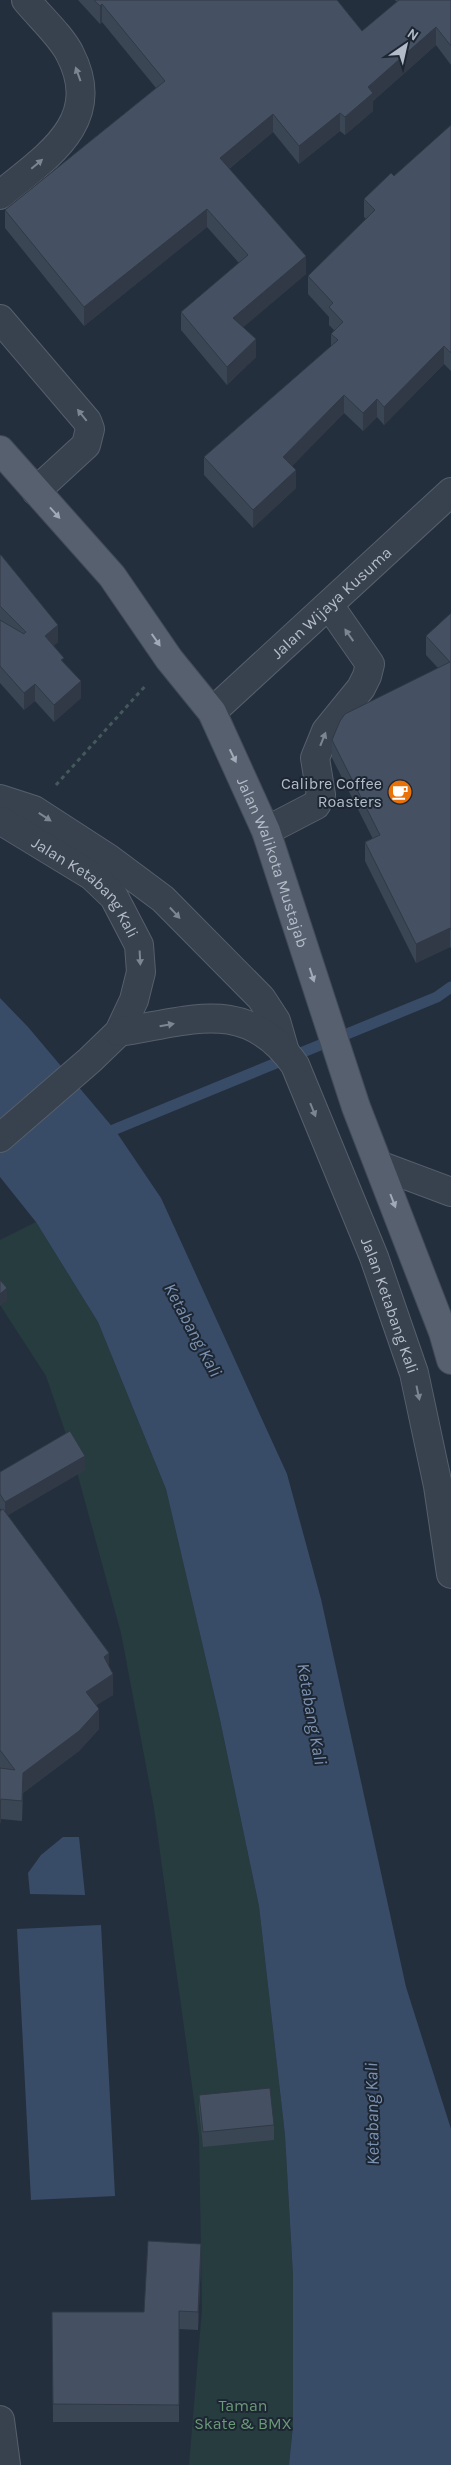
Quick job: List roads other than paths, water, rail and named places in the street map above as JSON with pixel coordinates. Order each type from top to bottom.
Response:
[{"type":"main road","name":"Jalan Walikota Mustajab","points":[[0,450],[112,576],[169,659],[212,712],[266,831],[337,1053],[379,1166],[447,1328],[451,1360]]},
{"type":"street","points":[[0,195],[58,147],[76,122],[82,87],[70,53],[26,0]]},
{"type":"street","points":[[0,319],[87,421],[90,429],[86,445],[36,491]]},
{"type":"street","name":"Jalan Wijaya Kusuma","points":[[212,712],[451,492]]},
{"type":"street","points":[[266,831],[316,805],[321,795],[315,758],[318,749],[326,731],[361,688],[368,676],[370,664],[329,605]]},
{"type":"street","name":"Jalan Ketabang Kali","points":[[0,799],[34,810],[108,858],[162,900],[261,998],[276,1021],[289,1057],[374,1257],[414,1373],[438,1486],[451,1574]]},
{"type":"street","name":"Jalan Ketabang Kali","points":[[0,820],[92,876],[114,897],[128,921],[139,945],[141,972],[134,1000],[119,1032]]},
{"type":"street","name":"Jalan Ketabang Kali","points":[[119,1032],[222,1017],[240,1020],[269,1037],[289,1057]]},
{"type":"street","points":[[0,1138],[90,1060],[119,1032]]},
{"type":"street","points":[[379,1166],[451,1192]]},
{"type":"street","points":[[0,2420],[6,2465]]},
{"type":"water","name":"Ketabang Kali","points":[[0,998],[28,1027],[115,1130],[161,1198],[287,1474],[321,1599],[406,1987],[451,2129],[451,2465],[289,2465],[293,2426],[293,2275],[285,2135],[259,1906],[219,1715],[166,1489],[98,1322],[36,1222],[0,1177]]},
{"type":"water","points":[[63,1837],[79,1837],[85,1895],[30,1894],[28,1873],[41,1855]]},
{"type":"water","points":[[101,1925],[115,2196],[31,2200],[17,1929]]},
{"type":"waterway","points":[[101,1135],[437,997],[451,987]]},
{"type":"place","name":"Calibre Coffee Roasters","points":[[400,792]]},
{"type":"park label","name":"Taman Skate & BMX","points":[[243,2414]]}]
